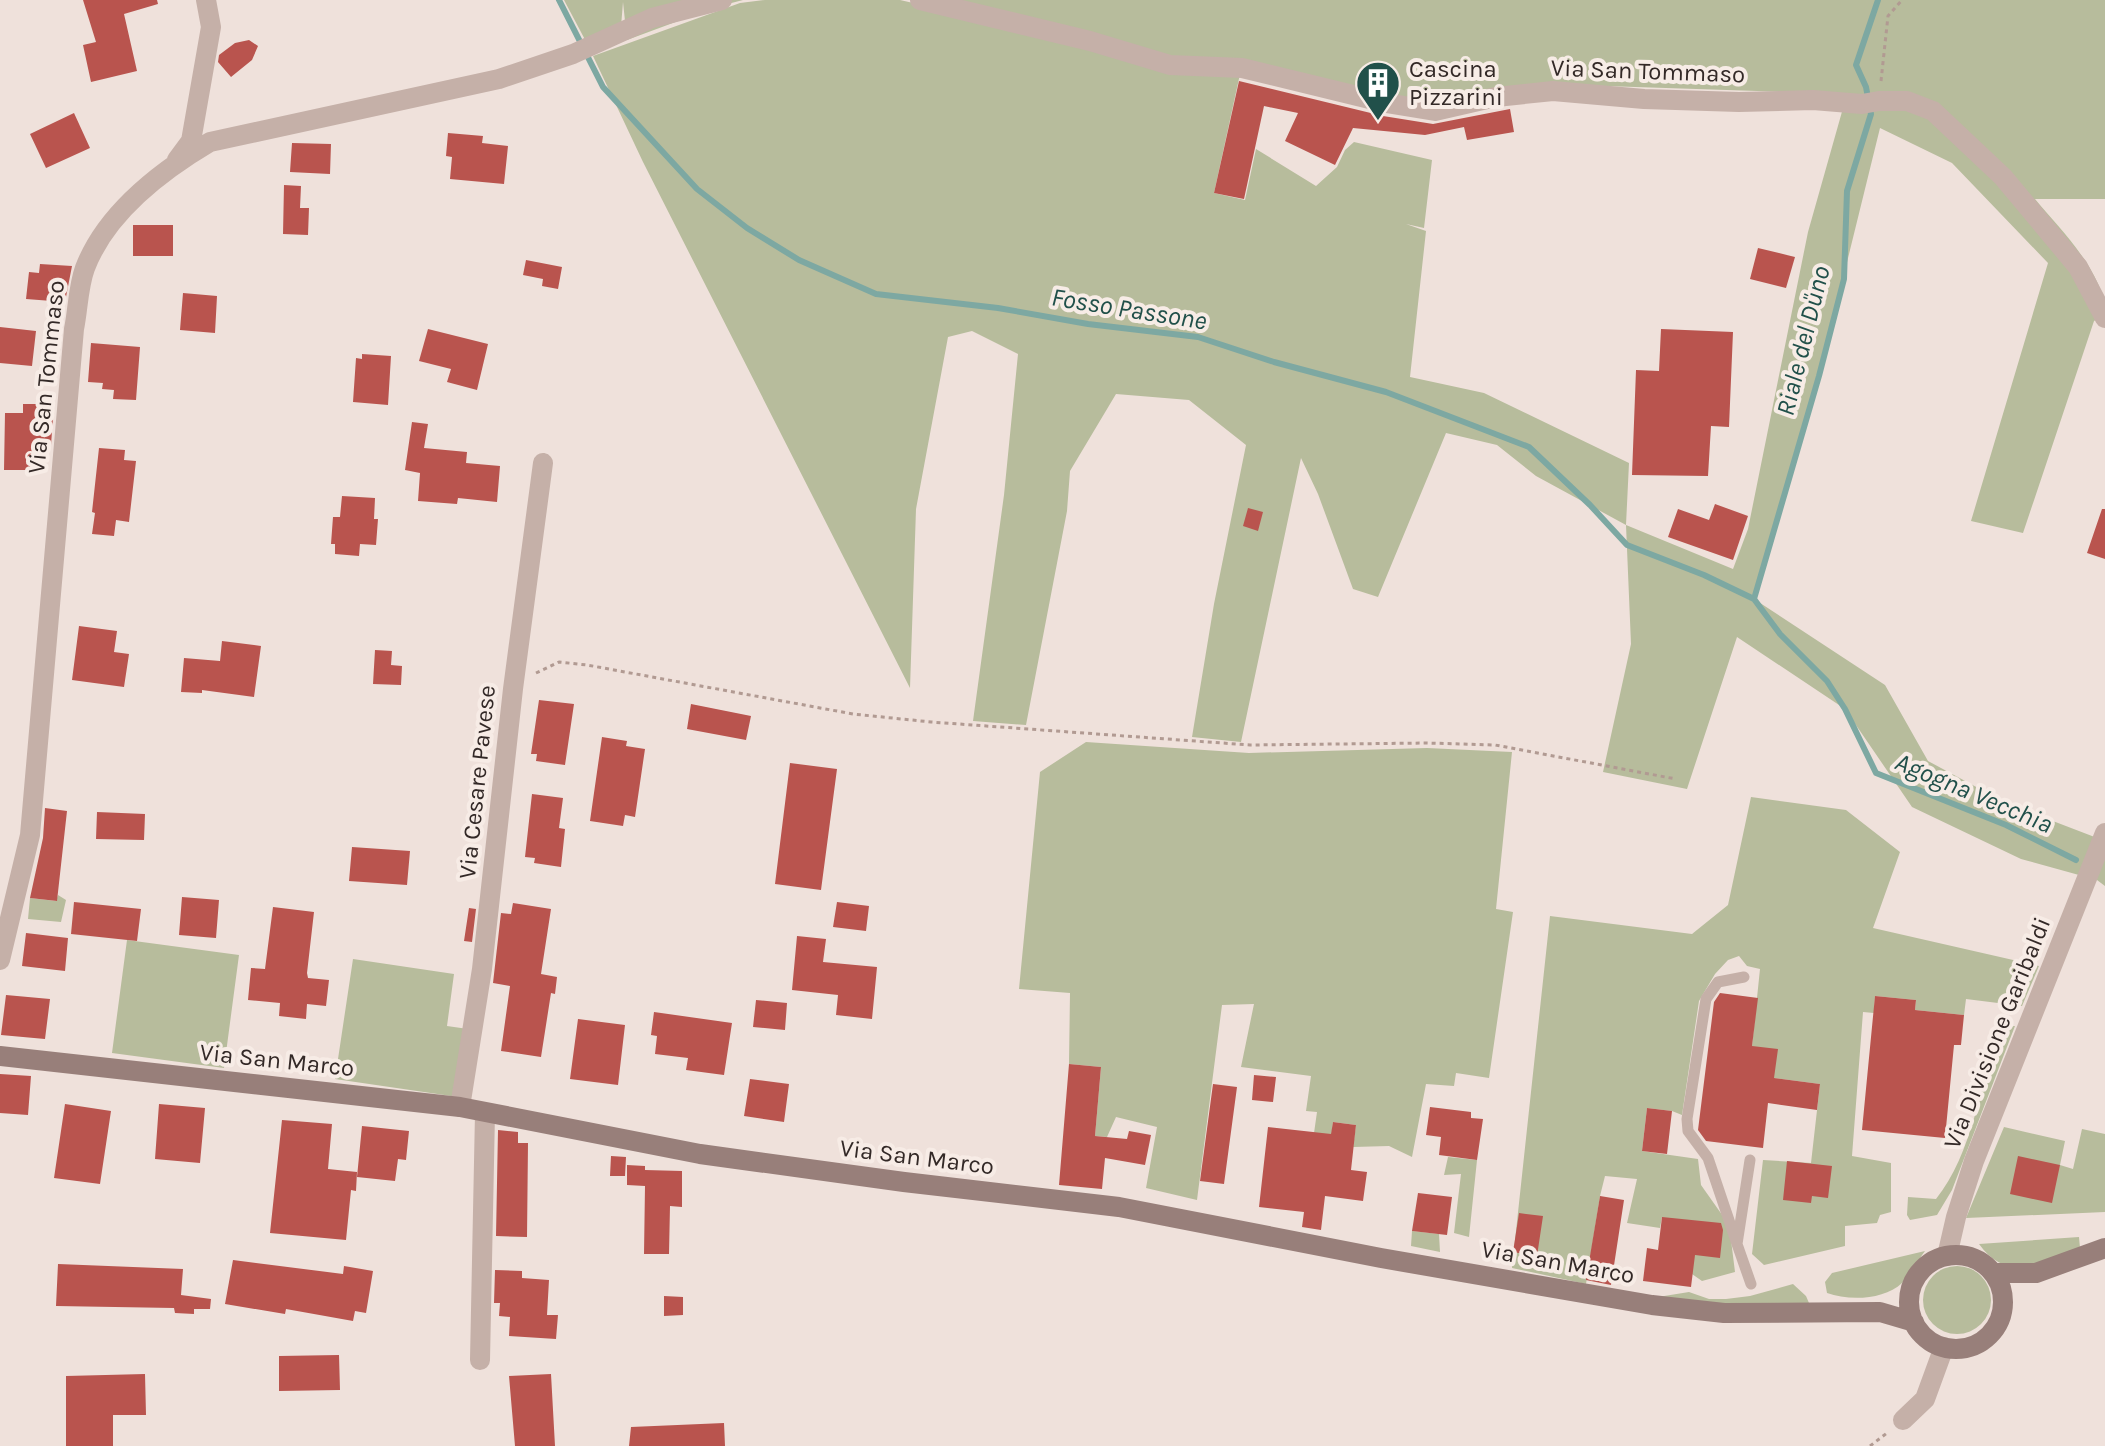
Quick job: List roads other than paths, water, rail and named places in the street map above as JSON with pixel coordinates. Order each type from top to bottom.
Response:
[{"type":"street","points":[[175,163],[191,141],[211,27],[206,0]]},
{"type":"street","name":"Via San Tommaso","points":[[0,960],[30,835],[74,329],[84,269],[114,221],[175,163],[210,142],[499,79],[573,54],[652,18],[722,0]]},
{"type":"street","name":"Via San Tommaso","points":[[920,0],[1090,41],[1170,65],[1242,68],[1386,103],[1435,111],[1496,97],[1553,91],[1644,99],[1739,102],[1907,101],[1933,111],[2003,177],[2078,267],[2105,318]]},
{"type":"street","name":"Via Cesare Pavese","points":[[460,1107],[497,853],[513,689],[543,463]]},
{"type":"street","name":"Via Divisione Garibaldi","points":[[1947,1256],[1974,1161],[2105,833]]},
{"type":"street","name":"Via San Marco","points":[[0,1056],[460,1107],[700,1154],[1119,1207],[1366,1255],[1652,1305],[1724,1313],[1880,1312],[1914,1322]]},
{"type":"street","points":[[480,1360],[485,1113]]},
{"type":"street","points":[[1993,1273],[2036,1273],[2105,1248]]},
{"type":"street","points":[[2003,1307],[2000,1286],[1993,1273],[1973,1258],[1947,1256],[1927,1266],[1914,1282],[1910,1297],[1914,1322],[1925,1337],[1944,1347],[1965,1348],[1986,1338],[1997,1325],[2003,1307],[2036,1273]]},
{"type":"street","name":"Via San Marco","points":[[1827,1311],[1886,1301],[1914,1282]]},
{"type":"street","points":[[1903,1420],[1925,1399],[1944,1347]]},
{"type":"lane","points":[[1744,977],[1718,982],[1706,999],[1687,1119],[1688,1131],[1708,1158],[1751,1284]]},
{"type":"lane","points":[[1737,1244],[1750,1160]]},
{"type":"waterway","name":"Fosso Passone","points":[[559,0],[603,87],[697,189],[747,228],[799,260],[876,294],[1198,337],[1274,362],[1386,392],[1529,447],[1627,545],[1704,575],[1754,599],[1780,634],[1827,681],[1845,709],[1876,773],[2006,825],[2076,860]]},
{"type":"waterway","name":"Riale del Dűno","points":[[1754,599],[1844,279],[1847,191],[1871,114],[1866,87],[1856,65],[1878,0]]},
{"type":"place","name":"Cascina Pizzarini","points":[[1378,122]]},
{"type":"water label","name":"Agogna Vecchia","points":[[1974,793]]}]
